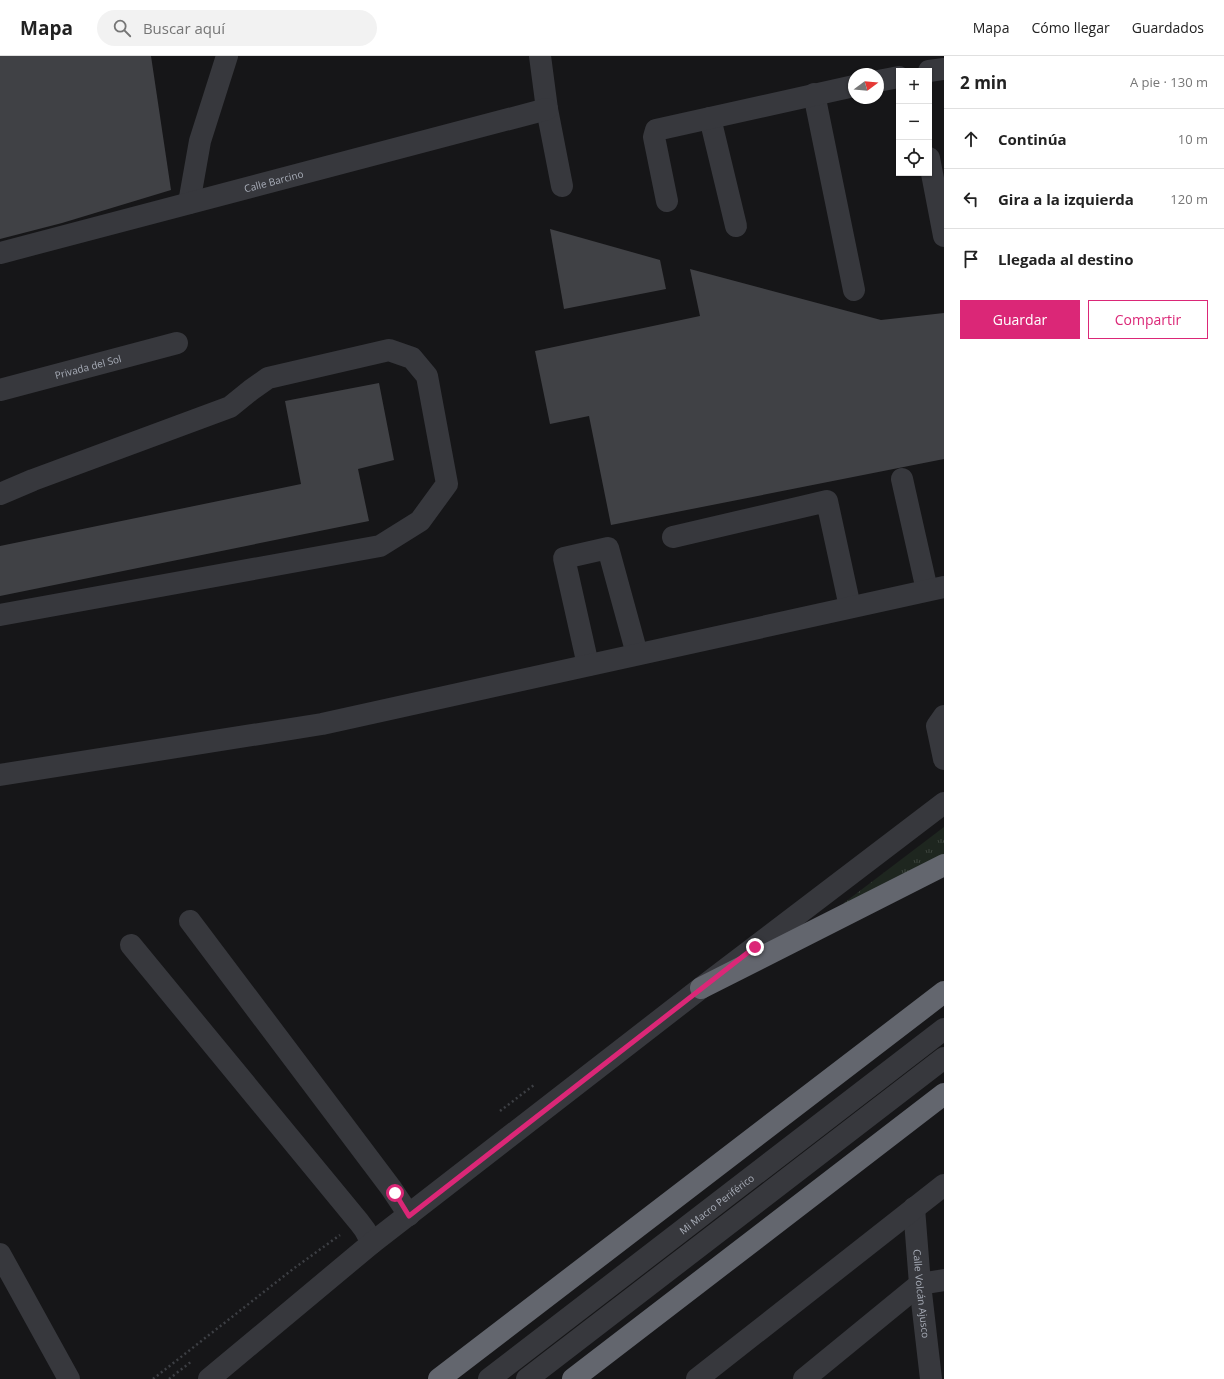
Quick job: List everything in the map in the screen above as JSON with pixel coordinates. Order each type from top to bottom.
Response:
[{"type":"highway","points":[[701,988],[944,865]]},
{"type":"highway","points":[[439,1379],[944,992]]},
{"type":"highway","points":[[581,1375],[944,1094]]},
{"type":"street","points":[[189,203],[200,141],[227,56]]},
{"type":"street","points":[[540,56],[547,109],[562,186]]},
{"type":"street","points":[[932,71],[944,69]]},
{"type":"street","points":[[884,80],[896,78]]},
{"type":"street","points":[[667,201],[654,137],[656,130],[848,87]]},
{"type":"street","points":[[814,94],[854,290]]},
{"type":"street","name":"Calle Barcino","points":[[0,252],[547,109]]},
{"type":"street","points":[[710,118],[736,226]]},
{"type":"street","points":[[932,174],[944,236]]},
{"type":"street","name":"Privada del Sol","points":[[0,390],[177,343]]},
{"type":"street","points":[[0,494],[33,480],[230,407],[268,378],[389,350],[412,358],[427,376],[447,484],[420,521],[380,546],[0,615]]},
{"type":"street","points":[[0,775],[322,724],[936,588],[902,479]]},
{"type":"street","points":[[673,537],[827,500],[850,607]]},
{"type":"street","points":[[588,665],[564,558],[608,548],[637,654]]},
{"type":"street","points":[[944,716],[937,726],[944,759]]},
{"type":"street","points":[[208,1379],[372,1243],[409,1216],[701,988],[944,803]]},
{"type":"street","points":[[190,920],[391,1188],[409,1216]]},
{"type":"street","points":[[131,945],[365,1230],[372,1243]]},
{"type":"street","name":"Mi Macro Periférico","points":[[489,1379],[944,1029]]},
{"type":"street","points":[[527,1379],[944,1058]]},
{"type":"street","points":[[697,1379],[944,1185]]},
{"type":"street","name":"Calle Volcán Ajusco","points":[[914,1208],[920,1284],[931,1379]]},
{"type":"street","points":[[0,1254],[69,1379]]},
{"type":"street","points":[[804,1379],[920,1284],[944,1280]]},
{"type":"green space","points":[[944,827],[944,854],[832,912]]},
{"type":"building","points":[[0,56],[151,56],[171,190],[62,223],[0,239]]},
{"type":"building","points":[[550,229],[660,260],[666,289],[564,309]]},
{"type":"building","points":[[690,269],[881,320],[944,313],[944,459],[611,525],[589,416],[550,424],[535,351],[700,316]]},
{"type":"building","points":[[379,383],[394,460],[358,469],[369,521],[0,596],[0,546],[301,484],[285,401]]},
{"type":"route","points":[[395,1193],[400,1204],[409,1216],[755,947]]}]
